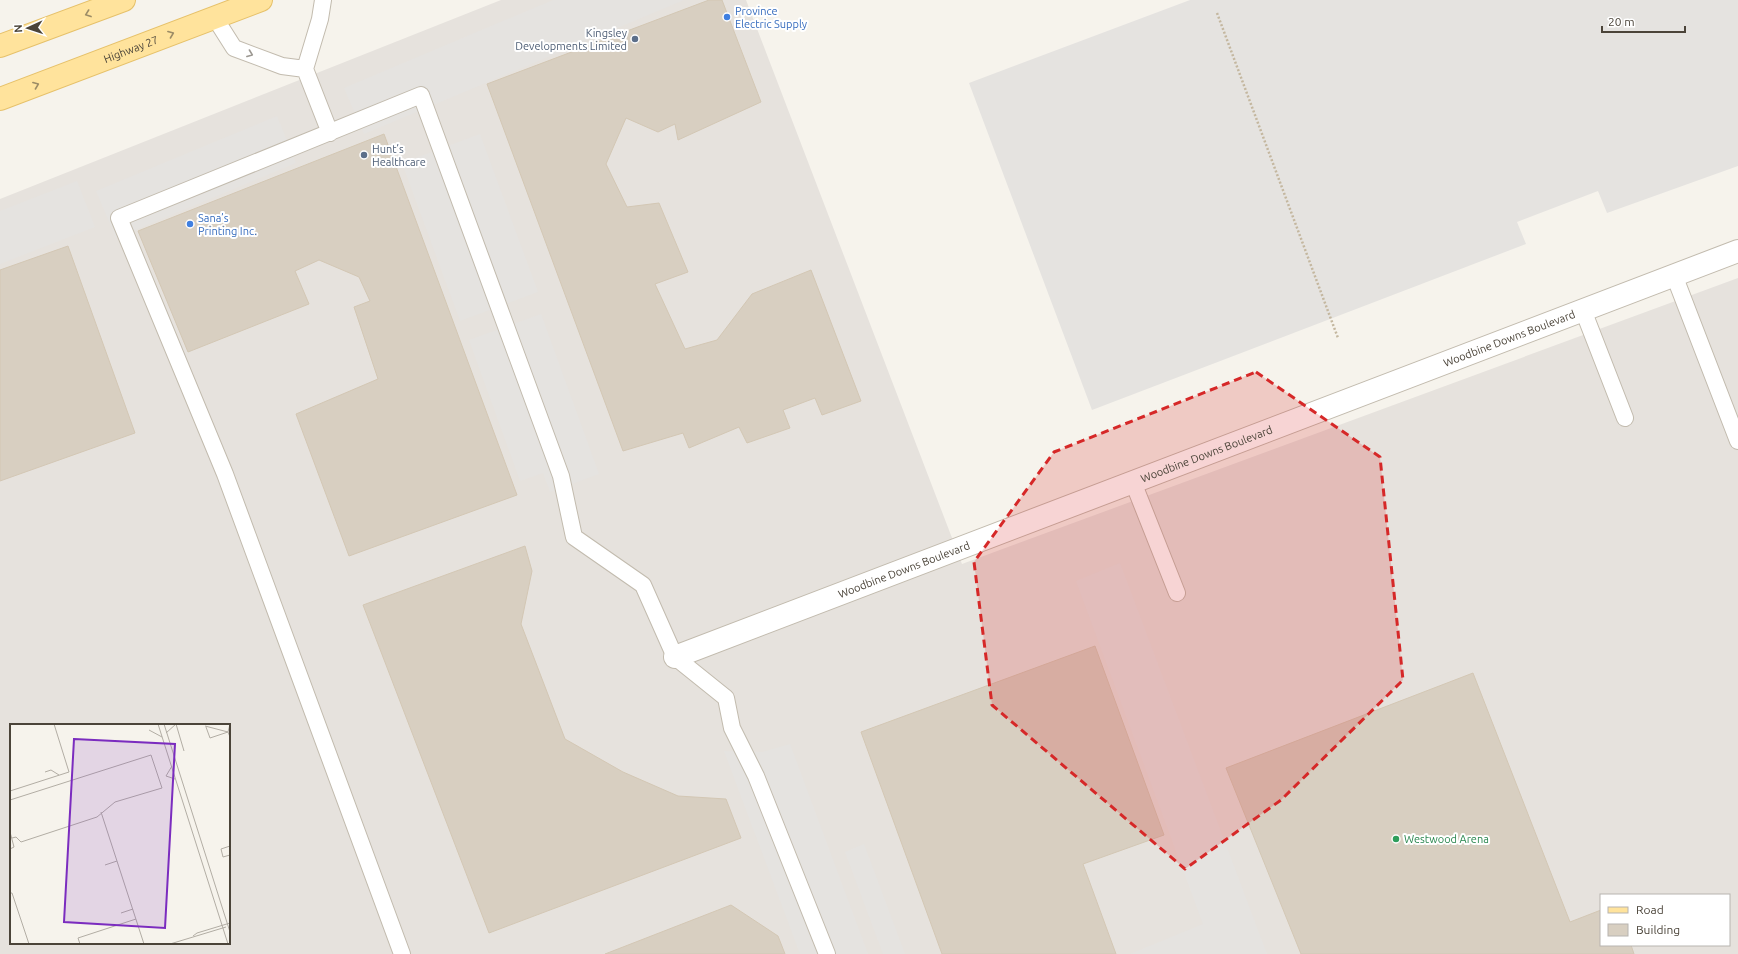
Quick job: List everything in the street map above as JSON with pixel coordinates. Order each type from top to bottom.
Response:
[{"type":"main road","points":[[0,46],[124,0]]},
{"type":"main road","name":"Highway 27","points":[[0,99],[261,0]]},
{"type":"street","name":"Woodbine Downs Boulevard","points":[[675,657],[1738,251]]},
{"type":"lane","points":[[323,0],[320,19],[305,69],[330,133]]},
{"type":"lane","points":[[214,18],[234,48],[282,66],[305,69]]},
{"type":"lane","points":[[402,954],[225,474],[119,218],[421,95],[561,476],[574,537],[643,585],[675,657],[726,698],[732,728],[756,776],[827,954]]},
{"type":"lane","points":[[1674,275],[1738,441]]},
{"type":"lane","points":[[1583,310],[1625,418]]},
{"type":"lane","points":[[1133,482],[1177,593]]},
{"type":"path","points":[[1218,13],[1338,338]]},
{"type":"highlighted area","points":[[1256,372],[1380,457],[1403,680],[1281,800],[1185,869],[992,705],[974,562],[1054,452]]},
{"type":"shaded area","points":[[501,0],[746,0],[962,564],[1738,278],[1738,954],[0,954],[0,199]]},
{"type":"shaded area","points":[[553,0],[684,0],[364,134],[344,88]]},
{"type":"shaded area","points":[[1190,0],[1738,0],[1738,166],[1607,213],[1598,191],[1517,222],[1526,244],[1092,410],[969,83]]},
{"type":"shaded area","points":[[277,116],[296,163],[116,238],[96,191]]},
{"type":"shaded area","points":[[480,134],[538,292],[460,321],[402,163]]},
{"type":"shaded area","points":[[77,181],[95,227],[0,264],[0,211]]},
{"type":"shaded area","points":[[541,314],[599,474],[550,492],[543,473],[520,481],[469,340]]},
{"type":"shaded area","points":[[1120,563],[1267,954],[1130,954],[1203,924],[1076,581]]},
{"type":"shaded area","points":[[790,744],[868,954],[800,954],[724,751],[762,752]]},
{"type":"shaded area","points":[[864,844],[905,954],[883,954],[845,852]]},
{"type":"building","points":[[709,0],[722,0],[761,102],[678,140],[675,124],[658,132],[626,118],[606,164],[627,207],[659,203],[688,272],[655,284],[685,349],[717,340],[752,294],[811,270],[861,401],[822,415],[815,398],[783,410],[790,428],[747,443],[739,427],[689,448],[683,433],[623,451],[487,84]]},
{"type":"building","points":[[384,134],[517,495],[349,556],[296,414],[378,379],[354,307],[370,301],[359,277],[319,260],[295,271],[309,304],[188,352],[138,231]]},
{"type":"building","points":[[68,246],[135,433],[0,481],[0,270]]},
{"type":"building","points":[[525,546],[532,571],[521,624],[565,739],[623,772],[678,796],[726,799],[741,838],[489,933],[363,605]]},
{"type":"building","points":[[1095,646],[1164,835],[1083,864],[1116,954],[942,954],[861,732]]},
{"type":"building","name":"Westwood Arena","points":[[1473,673],[1570,922],[1600,910],[1600,946],[1631,946],[1634,954],[1301,954],[1226,768]]},
{"type":"building","points":[[731,905],[778,936],[785,954],[605,954]]},
{"type":"place","name":"Province Electric Supply","points":[[727,17]]},
{"type":"place","name":"Kingsley Developments Limited","points":[[635,39]]},
{"type":"place","name":"Hunt’s Healthcare","points":[[364,155]]},
{"type":"place","name":"Sana’s Printing Inc.","points":[[190,224]]},
{"type":"place","name":"Westwood Arena","points":[[1396,839]]}]
